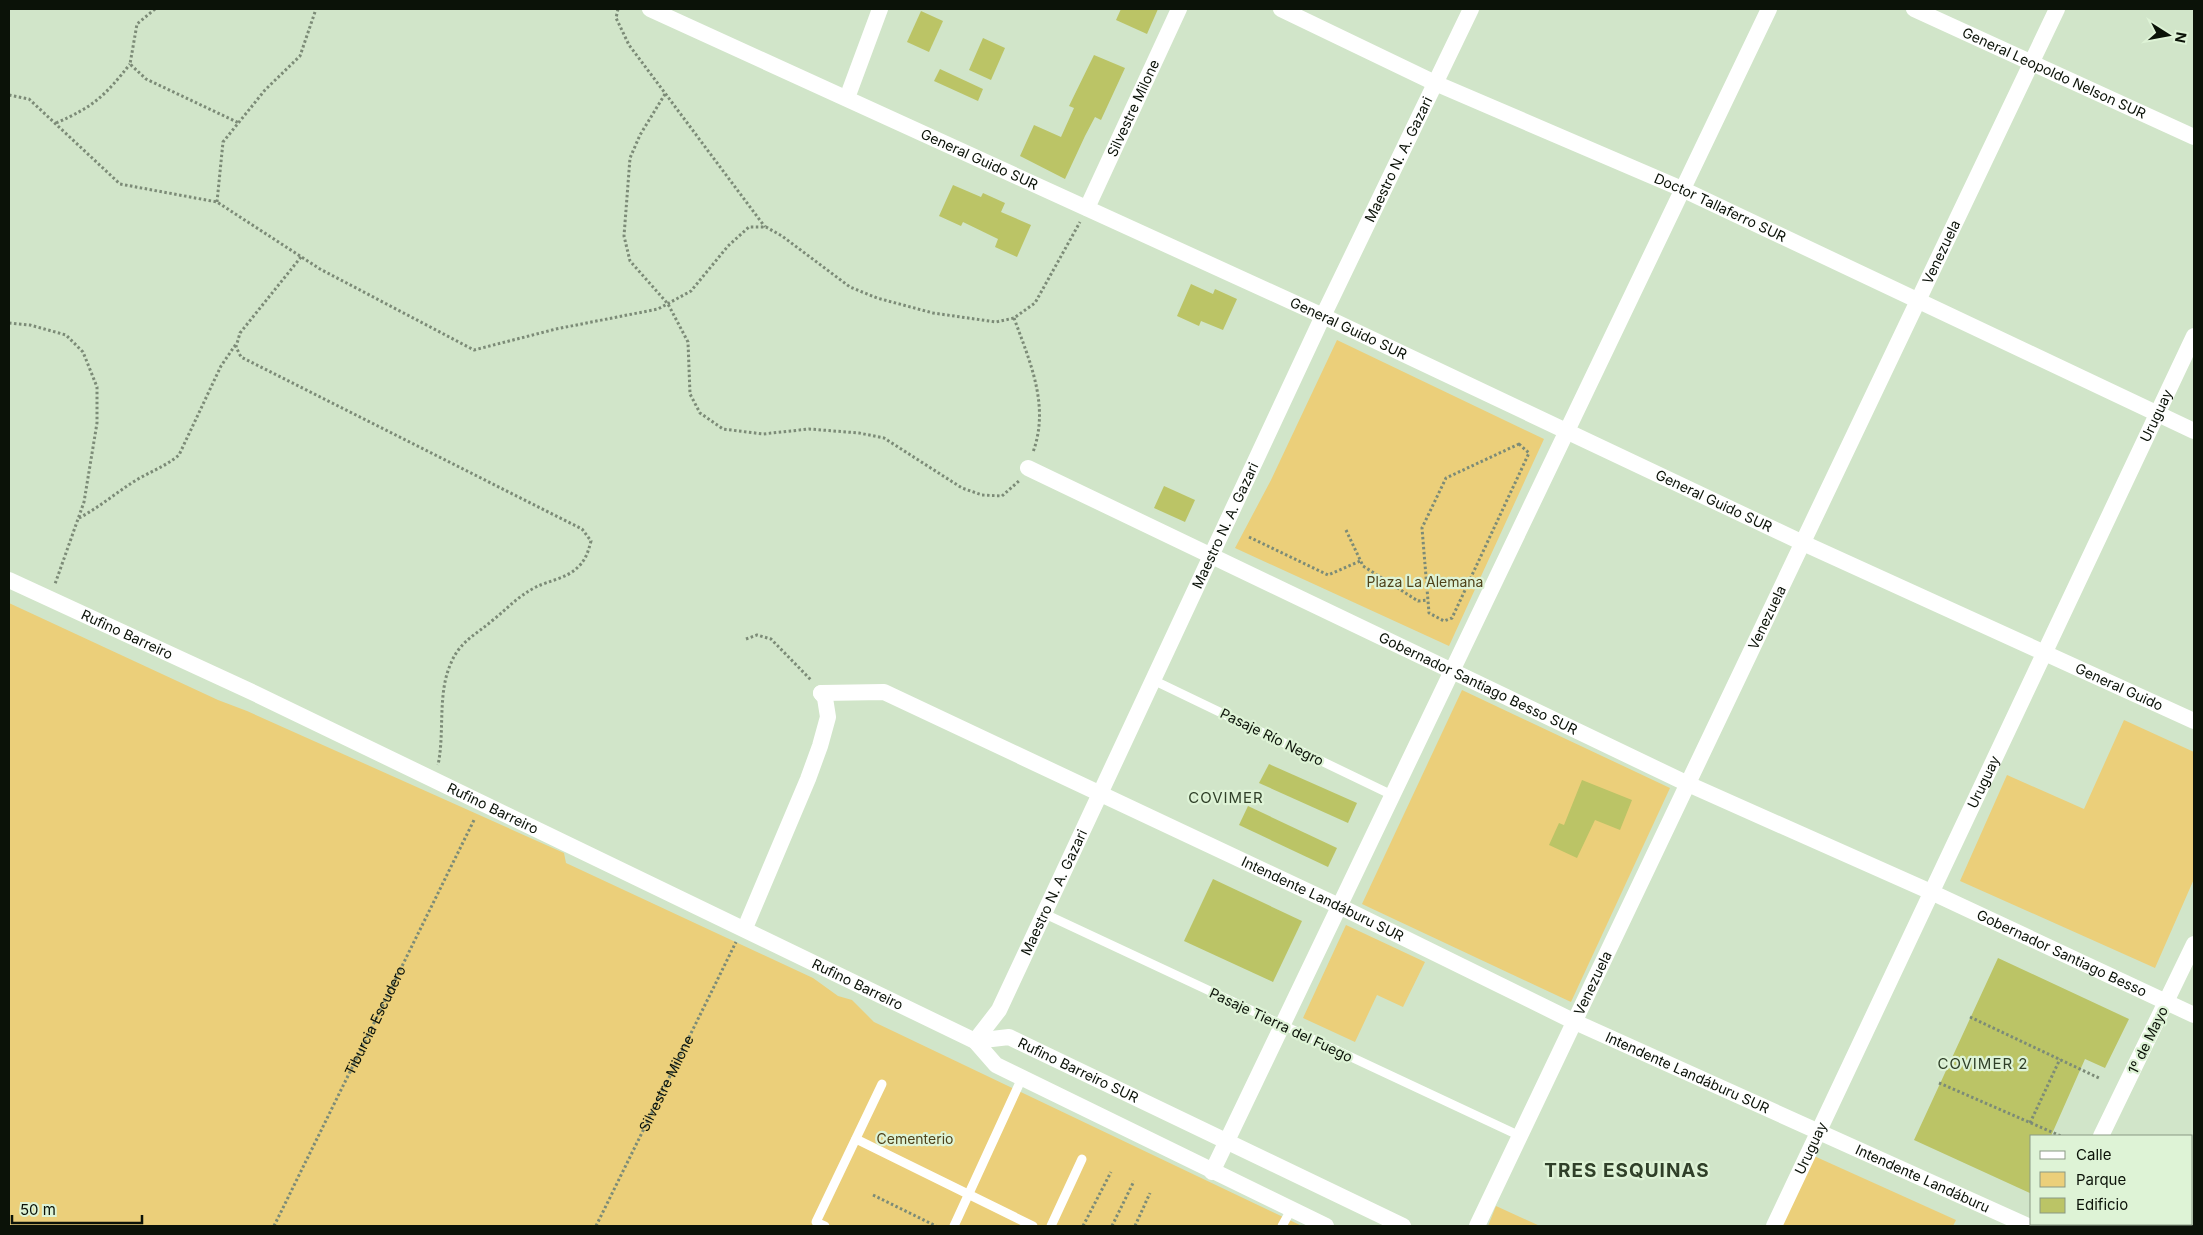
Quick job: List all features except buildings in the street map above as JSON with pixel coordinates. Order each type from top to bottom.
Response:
[{"type":"street","name":"General Guido SUR","points":[[650,9],[1324,316],[1567,429],[1803,543],[2044,652]]},
{"type":"street","points":[[847,98],[880,9]]},
{"type":"street","name":"Silvestre Milone","points":[[1087,208],[1180,9]]},
{"type":"street","name":"Doctor Tallaferro SUR","points":[[1281,9],[1435,83],[1682,189],[1917,302],[2194,431]]},
{"type":"street","name":"Maestro N. A. Gazari","points":[[975,1041],[999,1010],[1042,913],[1471,9]]},
{"type":"street","points":[[1212,1172],[1769,9]]},
{"type":"street","name":"General Leopoldo Nelson SUR","points":[[1914,9],[2194,137]]},
{"type":"street","name":"Venezuela","points":[[1477,1226],[2057,9]]},
{"type":"street","name":"Uruguay","points":[[1774,1226],[2194,336]]},
{"type":"street","name":"Gobernador Santiago Besso SUR","points":[[1028,468],[1688,784],[1931,892]]},
{"type":"street","name":"Rufino Barreiro","points":[[9,580],[254,693],[432,779],[741,935],[975,1041]]},
{"type":"street","name":"General Guido","points":[[2044,652],[2194,721]]},
{"type":"street","name":"Intendente Landáburu SUR","points":[[820,693],[884,692],[1339,906],[1575,1022],[1818,1131]]},
{"type":"street","points":[[741,935],[808,779],[820,746],[828,717],[825,698],[820,693]]},
{"type":"street","name":"Gobernador Santiago Besso","points":[[1931,892],[2194,1015]]},
{"type":"street","name":"1º de Mayo","points":[[2101,1135],[2194,944]]},
{"type":"street","name":"Rufino Barreiro SUR","points":[[975,1041],[1009,1037],[1403,1226]]},
{"type":"street","points":[[975,1041],[996,1065],[1326,1226]]},
{"type":"street","name":"Intendente Landáburu","points":[[1818,1131],[2028,1226]]},
{"type":"lane","name":"Pasaje Río Negro","points":[[1153,680],[1392,795]]},
{"type":"lane","name":"Pasaje Tierra del Fuego","points":[[1042,913],[1520,1136]]},
{"type":"lane","points":[[954,1226],[1022,1078]]},
{"type":"lane","points":[[825,1226],[815,1224],[882,1084]]},
{"type":"lane","points":[[856,1140],[1033,1226]]},
{"type":"lane","points":[[1051,1226],[1082,1159]]},
{"type":"lane","points":[[1282,1226],[1290,1210]]},
{"type":"path","points":[[56,123],[79,113],[108,92],[130,64],[137,24],[155,9]]},
{"type":"path","points":[[217,202],[223,142],[265,90],[300,56],[316,9]]},
{"type":"path","points":[[618,9],[616,18],[629,45],[766,227],[782,236],[850,287],[877,298],[933,313],[996,322],[1014,318],[1035,303],[1087,208]]},
{"type":"path","points":[[130,64],[146,79],[239,123]]},
{"type":"path","points":[[665,94],[640,135],[630,158],[624,236],[630,261],[668,304],[688,342],[690,394],[700,413],[723,429],[763,434],[810,429],[859,433],[884,438],[962,488],[982,495],[1002,496],[1024,478],[1035,447],[1041,407],[1032,368],[1014,318]]},
{"type":"path","points":[[9,95],[29,99],[120,184],[217,202],[320,269],[474,350],[556,330],[658,310],[691,290],[728,246],[749,227],[766,227]]},
{"type":"path","points":[[79,518],[97,509],[138,479],[168,464],[179,455],[221,366],[240,333],[302,257]]},
{"type":"path","points":[[9,323],[30,324],[66,335],[83,352],[97,387],[97,423],[84,502],[50,599]]},
{"type":"path","points":[[237,341],[236,348],[241,357],[582,529],[591,542],[587,557],[576,570],[535,588],[512,602],[493,621],[463,642],[451,662],[444,685],[443,743],[437,771],[432,779]]},
{"type":"path","points":[[1519,444],[1529,453],[1452,618],[1444,621],[1429,613],[1428,600],[1422,528],[1446,478],[1519,444]]},
{"type":"path","points":[[1346,530],[1363,566],[1418,601],[1428,600]]},
{"type":"path","points":[[1249,537],[1328,575],[1360,561]]},
{"type":"path","points":[[746,639],[757,635],[771,639],[820,693]]},
{"type":"path","name":"Tiburcia Escudero","points":[[274,1226],[476,815]]},
{"type":"path","name":"Silvestre Milone","points":[[596,1226],[741,935]]},
{"type":"path","points":[[1970,1017],[2101,1079]]},
{"type":"path","points":[[2030,1123],[2060,1059]]},
{"type":"path","points":[[1939,1083],[2059,1135]]},
{"type":"path","points":[[1083,1226],[1111,1172]]},
{"type":"path","points":[[1112,1226],[1134,1181]]},
{"type":"path","points":[[1135,1226],[1150,1193]]},
{"type":"path","points":[[873,1195],[936,1226]]},
{"type":"green space","name":"Plaza La Alemana","points":[[1337,340],[1544,439],[1449,646],[1235,548],[1271,480]]},
{"type":"green space","name":"Cementerio","points":[[9,603],[218,700],[247,711],[564,853],[566,863],[813,978],[838,996],[852,1000],[874,1022],[1302,1226],[9,1226]]},
{"type":"green space","points":[[1462,690],[1670,788],[1571,1002],[1362,904]]},
{"type":"green space","points":[[2124,720],[2194,752],[2194,879],[2155,968],[1960,881],[2007,775],[2084,809]]},
{"type":"green space","points":[[1346,925],[1425,962],[1403,1007],[1377,995],[1355,1042],[1303,1018]]},
{"type":"green space","points":[[1814,1156],[1956,1220],[1953,1226],[1782,1226]]},
{"type":"green space","points":[[1496,1206],[1540,1226],[1488,1226]]},
{"type":"district","name":"COVIMER","points":[[1226,798]]},
{"type":"district","name":"COVIMER 2","points":[[1983,1064]]},
{"type":"district","name":"TRES ESQUINAS","points":[[1627,1170]]}]
